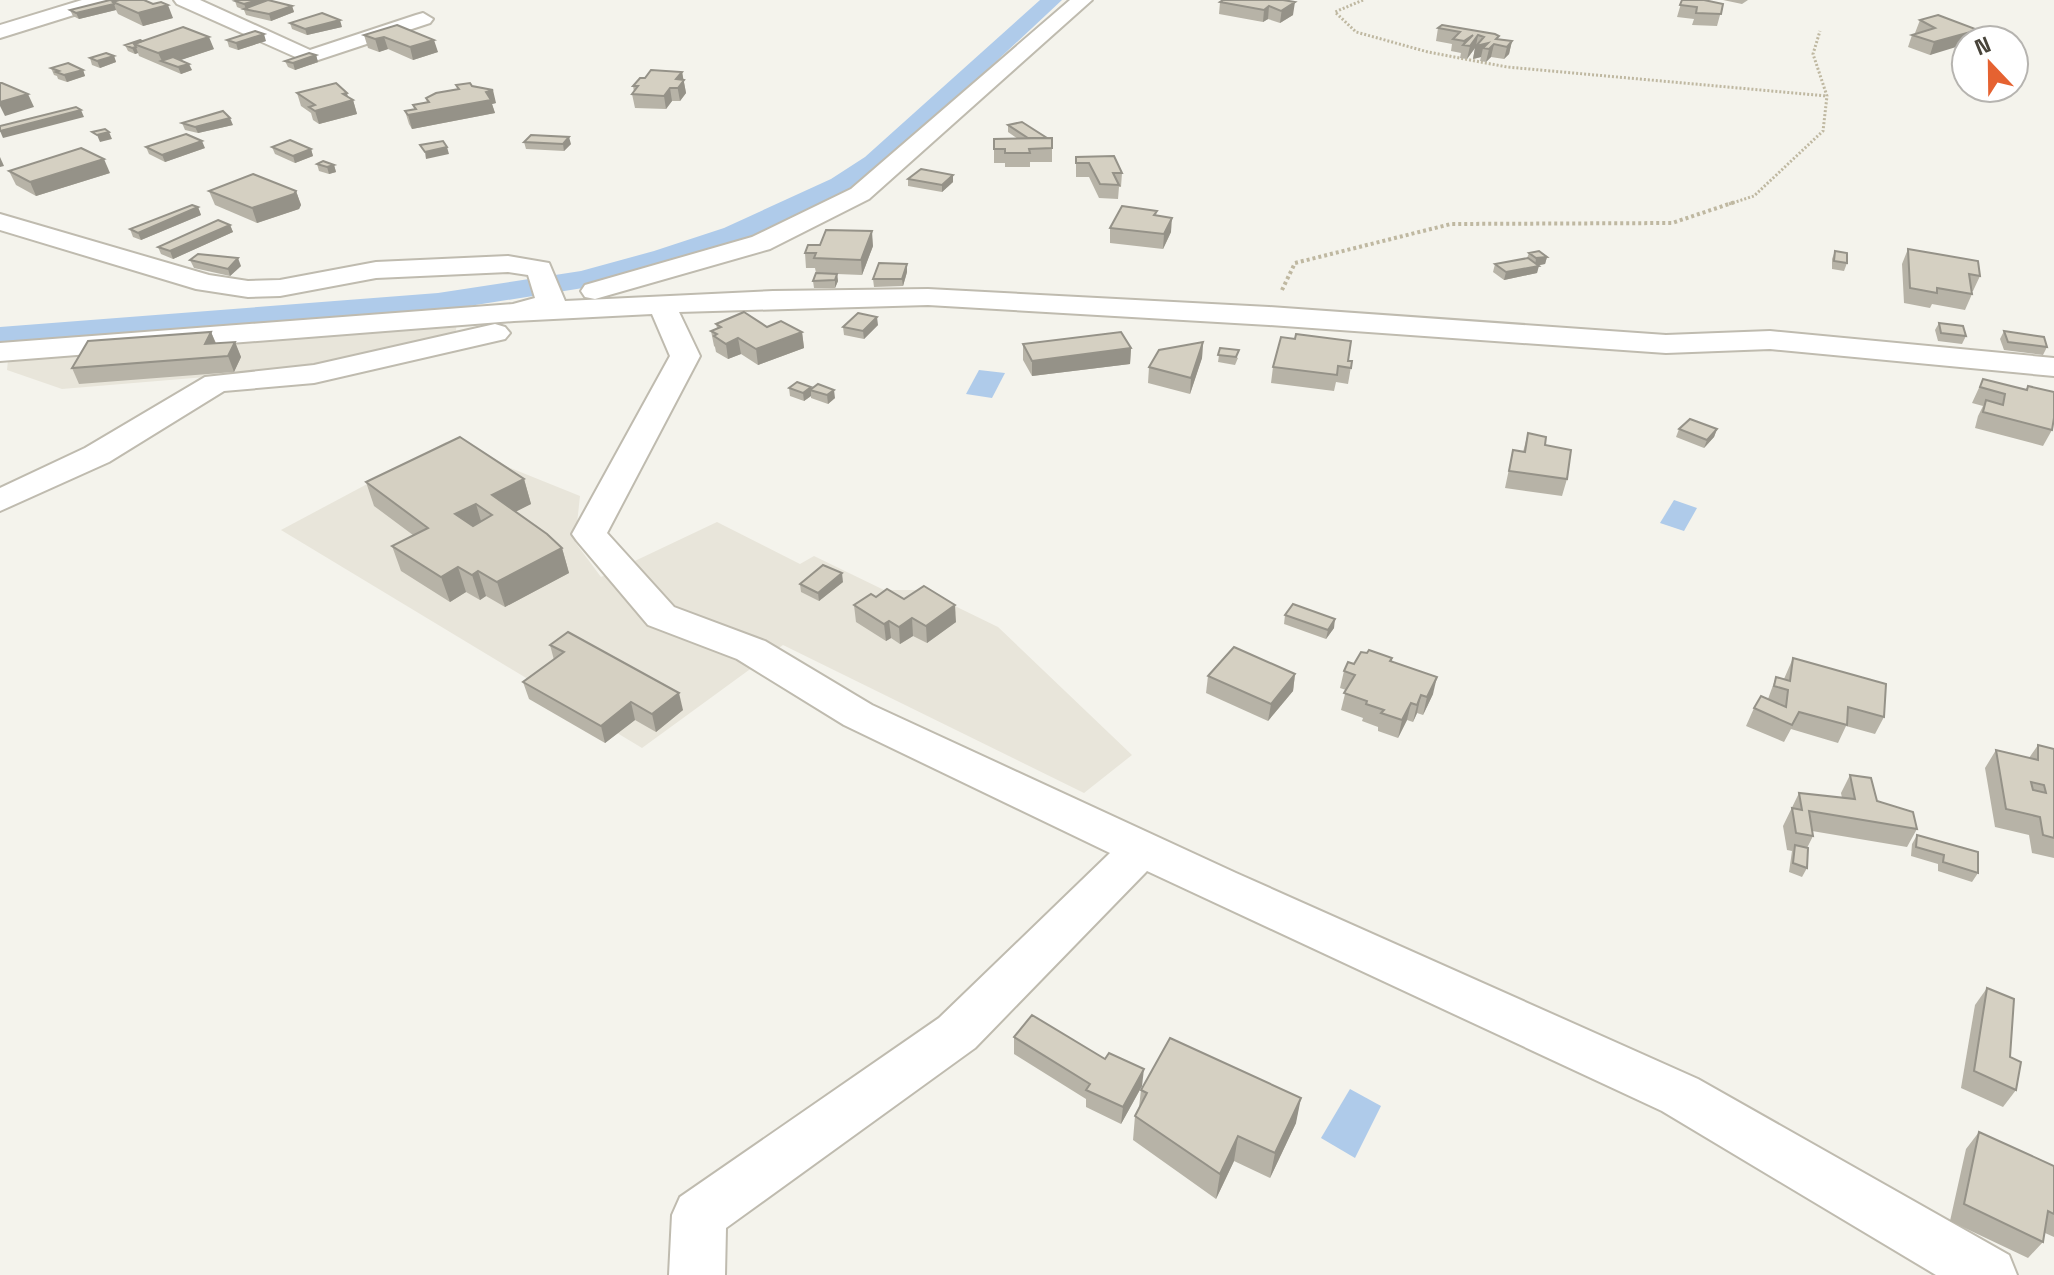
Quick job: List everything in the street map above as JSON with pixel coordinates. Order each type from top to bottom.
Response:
[{"type":"street","points":[[0,32],[102,0]]},
{"type":"street","points":[[184,0],[309,57],[423,19]]},
{"type":"street","points":[[1048,2],[1078,3]]},
{"type":"street","points":[[0,501],[97,455],[216,383],[314,374],[534,324],[561,306],[761,243],[860,194],[1078,3]]},
{"type":"street","points":[[0,222],[206,283],[248,289],[280,288],[376,270],[508,264],[539,269],[561,306]]},
{"type":"street","points":[[0,352],[561,306],[928,297],[1269,316],[1666,344],[1770,340],[2054,367]]},
{"type":"street","points":[[662,305],[685,356],[589,534],[661,616],[751,650],[858,715],[1142,849],[1680,1095],[1989,1275]]},
{"type":"street","points":[[697,1275],[699,1215],[957,1033],[1142,849]]},
{"type":"path","points":[[1363,0],[1335,12],[1356,32],[1428,52],[1507,67],[1827,96]]},
{"type":"path","points":[[1269,316],[1295,263],[1451,224],[1672,223],[1754,196],[1823,131],[1827,96],[1813,54],[1820,31]]},
{"type":"shaded area","points":[[457,324],[455,335],[313,368],[62,389],[7,370],[8,360]]},
{"type":"shaded area","points":[[446,442],[580,496],[575,542],[601,577],[717,522],[800,564],[814,556],[884,590],[922,590],[998,627],[1132,755],[1084,793],[783,645],[642,748],[281,530]]},
{"type":"water","points":[[979,370],[1005,373],[992,398],[966,394]]},
{"type":"water","points":[[1674,500],[1697,508],[1684,531],[1660,523]]},
{"type":"water","points":[[1350,1089],[1381,1106],[1355,1158],[1321,1138]]},
{"type":"building","points":[[119,0],[76,13],[70,10]]},
{"type":"building","points":[[144,0],[168,5],[138,13],[113,2]]},
{"type":"building","points":[[258,0],[244,4],[235,1]]},
{"type":"building","points":[[268,0],[292,6],[269,14],[244,9]]},
{"type":"building","points":[[1682,0],[1723,4],[1721,14],[1696,13],[1697,7],[1680,5]]},
{"type":"building","points":[[1220,2],[1295,2],[1281,11],[1269,6],[1264,10]]},
{"type":"building","points":[[322,13],[340,20],[305,29],[290,23]]},
{"type":"building","points":[[1938,15],[1962,24],[1950,24],[1950,38],[1934,42],[1912,35],[1935,28],[1920,20]]},
{"type":"building","points":[[397,25],[434,40],[410,47],[384,37],[375,39],[364,35]]},
{"type":"building","points":[[1442,25],[1495,34],[1499,36],[1496,39],[1512,41],[1507,47],[1494,44],[1489,49],[1483,48],[1488,43],[1476,46],[1484,37],[1478,35],[1470,46],[1463,45],[1473,35],[1464,41],[1453,39],[1460,32],[1438,28]]},
{"type":"building","points":[[183,27],[209,37],[158,53],[134,44]]},
{"type":"building","points":[[255,31],[264,34],[236,43],[227,40]]},
{"type":"building","points":[[140,40],[134,44],[136,47],[125,45]]},
{"type":"building","points":[[106,53],[114,56],[97,61],[90,58]]},
{"type":"building","points":[[309,53],[316,55],[293,63],[285,61]]},
{"type":"building","points":[[173,57],[189,64],[178,67],[161,61]]},
{"type":"building","points":[[68,63],[83,70],[64,75],[51,68]]},
{"type":"building","points":[[651,70],[682,72],[676,79],[684,80],[678,88],[670,88],[664,96],[632,94],[638,86],[633,86]]},
{"type":"building","points":[[2,83],[28,94],[0,102]]},
{"type":"building","points":[[336,83],[347,93],[343,94],[353,100],[315,111],[309,107],[315,105],[297,93]]},
{"type":"building","points":[[470,83],[493,90],[486,92],[491,100],[408,115],[405,111],[416,109],[413,105],[429,102],[426,98],[436,93],[459,89],[456,85]]},
{"type":"building","points":[[76,107],[81,110],[0,131],[0,126]]},
{"type":"building","points":[[223,111],[230,118],[195,127],[182,123]]},
{"type":"building","points":[[1022,122],[1047,138],[1028,138],[1008,125]]},
{"type":"building","points":[[105,129],[109,132],[97,135],[92,132]]},
{"type":"building","points":[[186,134],[202,141],[162,155],[146,147]]},
{"type":"building","points":[[531,135],[569,137],[563,144],[524,142]]},
{"type":"building","points":[[1052,138],[1052,148],[1029,149],[1030,153],[1005,153],[1005,149],[994,149],[994,139]]},
{"type":"building","points":[[290,140],[311,149],[293,156],[272,147]]},
{"type":"building","points":[[443,141],[447,147],[425,152],[420,145]]},
{"type":"building","points":[[81,148],[104,159],[30,182],[9,171]]},
{"type":"building","points":[[1114,156],[1122,173],[1113,173],[1119,185],[1100,184],[1089,163],[1076,163],[1076,157]]},
{"type":"building","points":[[323,161],[334,165],[327,167],[317,164]]},
{"type":"building","points":[[921,169],[953,175],[942,185],[908,179]]},
{"type":"building","points":[[253,174],[296,191],[252,208],[209,191]]},
{"type":"building","points":[[192,205],[198,207],[138,233],[130,229]]},
{"type":"building","points":[[1122,206],[1157,211],[1154,215],[1172,218],[1164,234],[1110,228]]},
{"type":"building","points":[[218,220],[230,225],[170,251],[158,247]]},
{"type":"building","points":[[826,230],[872,231],[861,260],[814,258],[816,253],[805,253],[808,245],[820,245]]},
{"type":"building","points":[[1908,249],[1978,261],[1980,276],[1969,274],[1972,294],[1937,288],[1937,293],[1910,288]]},
{"type":"building","points":[[1539,251],[1547,257],[1536,258],[1529,253]]},
{"type":"building","points":[[1835,251],[1847,253],[1847,263],[1834,261]]},
{"type":"building","points":[[198,254],[238,258],[228,269],[190,260]]},
{"type":"building","points":[[1528,258],[1539,266],[1506,272],[1495,264]]},
{"type":"building","points":[[879,263],[907,264],[902,279],[873,279]]},
{"type":"building","points":[[816,273],[837,274],[835,280],[813,281]]},
{"type":"building","points":[[744,312],[767,327],[781,321],[802,332],[756,349],[738,338],[726,344],[714,336],[717,334],[711,331],[721,327],[716,324]]},
{"type":"building","points":[[858,313],[877,317],[863,331],[843,327]]},
{"type":"building","points":[[1939,323],[1963,326],[1966,336],[1941,333]]},
{"type":"building","points":[[2004,331],[2044,337],[2047,347],[2008,342]]},
{"type":"building","points":[[211,332],[205,344],[235,342],[228,356],[72,368],[88,341]]},
{"type":"building","points":[[1121,332],[1131,348],[1032,361],[1023,344]]},
{"type":"building","points":[[1296,334],[1351,341],[1348,361],[1352,361],[1351,368],[1338,366],[1337,375],[1273,367],[1281,337],[1295,339]]},
{"type":"building","points":[[1203,342],[1191,378],[1149,367],[1159,350]]},
{"type":"building","points":[[1220,348],[1239,350],[1236,357],[1218,355]]},
{"type":"building","points":[[1983,379],[2027,390],[2028,386],[2054,392],[2052,430],[1983,412],[1986,400],[2003,405],[2005,394],[1980,387]]},
{"type":"building","points":[[797,382],[811,387],[803,393],[789,388]]},
{"type":"building","points":[[818,384],[834,390],[827,395],[810,390]]},
{"type":"building","points":[[1690,419],[1717,429],[1707,440],[1679,429]]},
{"type":"building","points":[[1528,433],[1546,437],[1545,445],[1571,450],[1567,479],[1509,471],[1513,450],[1525,452]]},
{"type":"building","points":[[460,437],[524,479],[492,495],[562,548],[497,582],[478,571],[472,575],[458,567],[441,577],[392,546],[428,528],[366,482]],"holes":[[[476,504],[492,515],[473,526],[455,514]]]},
{"type":"building","points":[[823,565],[842,573],[818,593],[800,584]]},
{"type":"building","points":[[924,586],[955,605],[926,626],[912,618],[899,627],[889,621],[884,624],[854,605],[871,594],[876,597],[887,589],[904,599]]},
{"type":"building","points":[[1293,604],[1335,619],[1328,630],[1285,615]]},
{"type":"building","points":[[568,632],[679,693],[652,714],[631,702],[601,726],[523,682],[564,652],[550,645]]},
{"type":"building","points":[[1234,647],[1295,674],[1271,704],[1208,676]]},
{"type":"building","points":[[1369,650],[1392,658],[1390,661],[1437,677],[1427,697],[1421,695],[1417,705],[1411,703],[1402,720],[1381,713],[1384,710],[1344,693],[1355,675],[1344,671],[1348,662],[1354,664],[1361,652],[1367,653]]},
{"type":"building","points":[[1793,658],[1886,684],[1884,717],[1848,707],[1847,725],[1799,712],[1792,725],[1754,708],[1761,696],[1786,707],[1788,690],[1774,686],[1776,677],[1790,681]]},
{"type":"building","points":[[2038,745],[2054,749],[2054,838],[2043,835],[2040,817],[2006,809],[1996,750],[2038,760]],"holes":[[[2031,782],[2044,785],[2046,793],[2033,790]]]},
{"type":"building","points":[[1850,775],[1871,778],[1877,801],[1913,812],[1917,829],[1809,811],[1813,836],[1796,833],[1792,808],[1802,810],[1799,793],[1855,799]]},
{"type":"building","points":[[1917,835],[1978,852],[1978,873],[1943,862],[1944,855],[1916,847]]},
{"type":"building","points":[[1795,845],[1808,848],[1807,868],[1793,863]]},
{"type":"building","points":[[1987,988],[2014,999],[2010,1057],[2021,1062],[2016,1090],[1974,1071]]},
{"type":"building","points":[[1032,1015],[1105,1059],[1109,1053],[1144,1069],[1123,1107],[1086,1090],[1090,1084],[1014,1037]]},
{"type":"building","points":[[1170,1038],[1301,1098],[1275,1153],[1238,1136],[1220,1174],[1135,1116],[1147,1093],[1141,1090]]},
{"type":"building","points":[[1979,1132],[2054,1166],[2054,1214],[2048,1211],[2043,1242],[1964,1204]]},
{"type":"waterway","points":[[0,336],[438,302],[583,279],[664,257],[734,234],[840,185],[874,162],[1052,0]]}]
